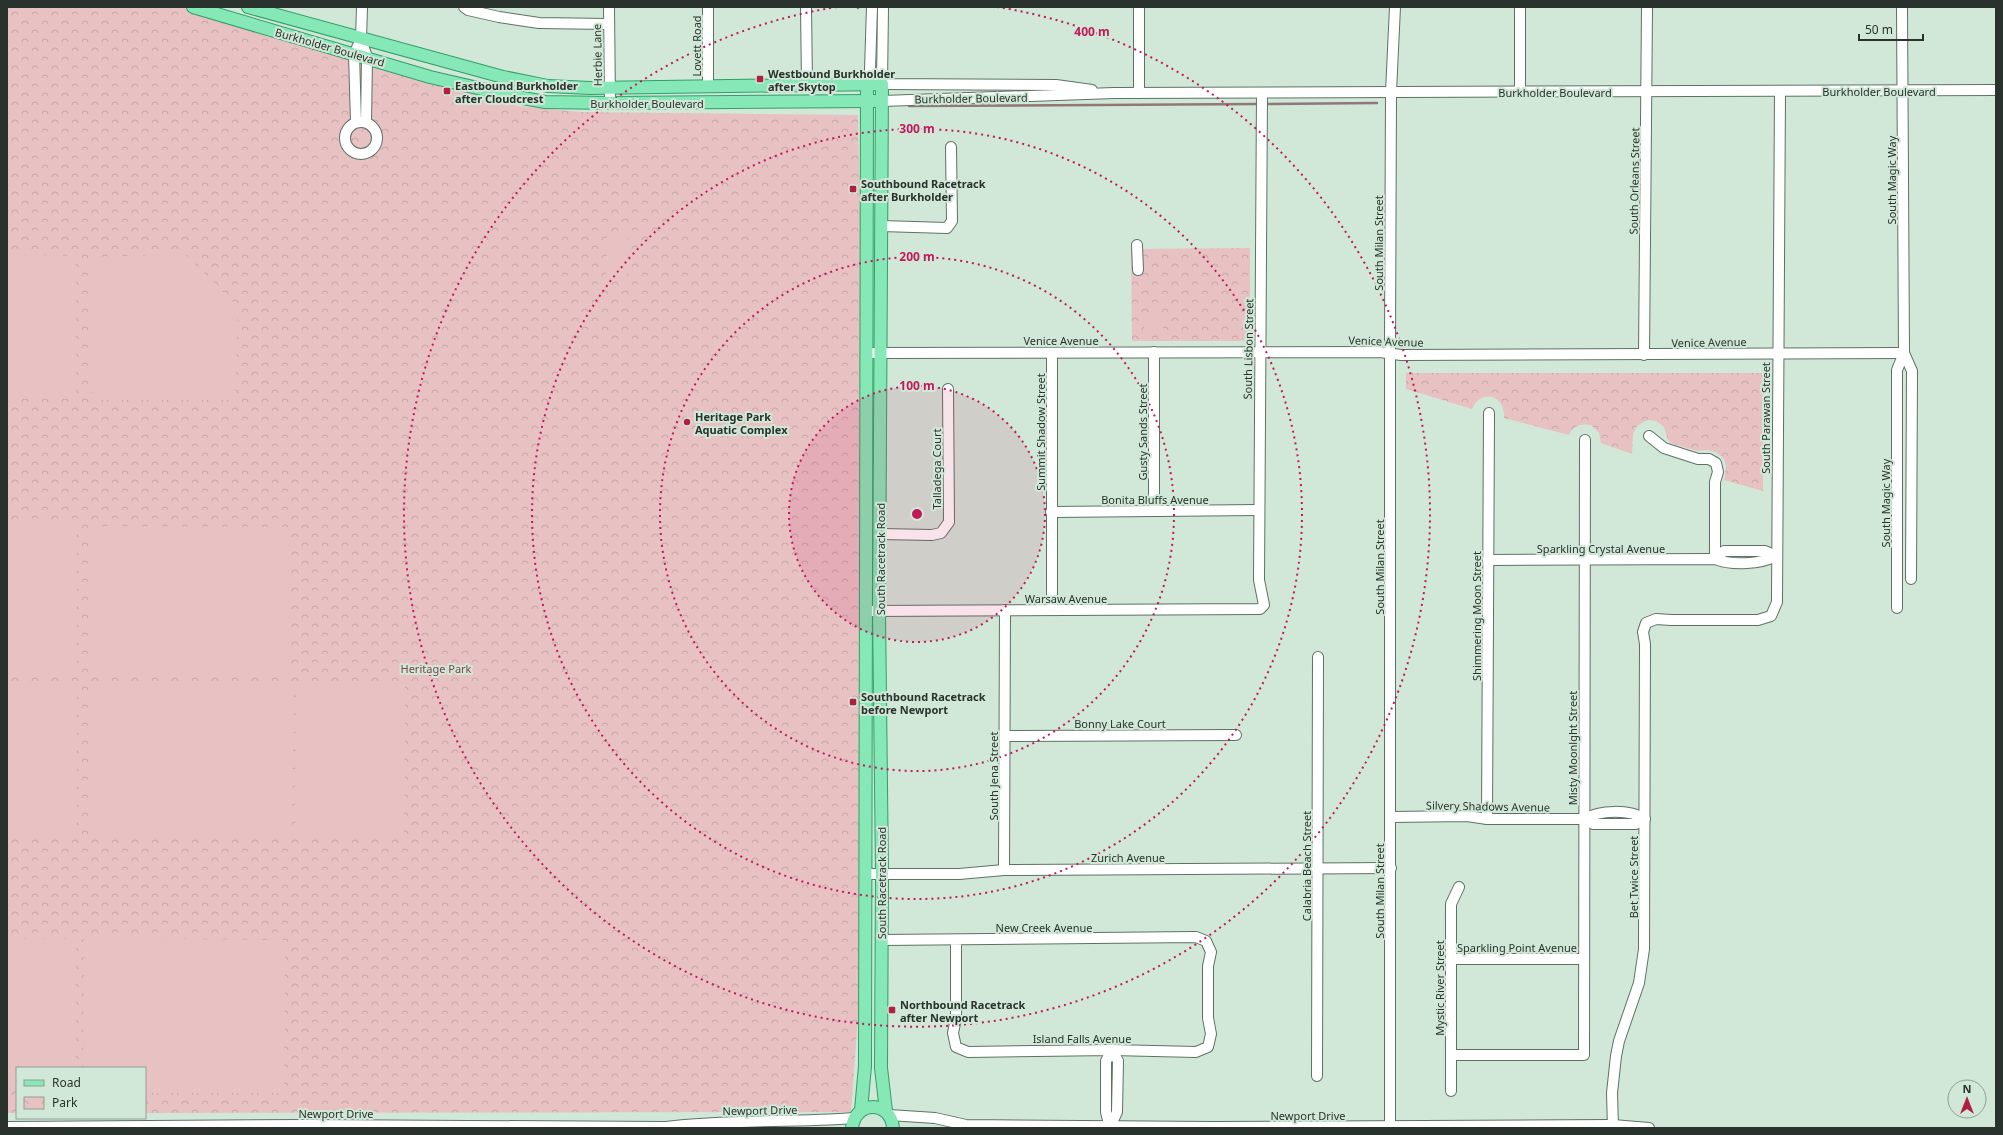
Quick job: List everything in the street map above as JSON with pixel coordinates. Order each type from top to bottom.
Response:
[{"type":"main road","name":"Burkholder Boulevard","points":[[193,7],[367,57],[430,77],[545,102],[610,104],[882,101]]},
{"type":"main road","name":"Burkholder Boulevard","points":[[248,7],[361,39],[525,82],[570,87],[882,84]]},
{"type":"main road","name":"South Racetrack Road","points":[[856,1119],[866,1066],[867,84]]},
{"type":"main road","name":"South Racetrack Road","points":[[882,84],[880,534],[882,873],[881,1068],[888,1113],[893,1128]]},
{"type":"main road","points":[[856,1119],[873,1107],[888,1113]]},
{"type":"street","points":[[362,7],[361,39],[367,57],[366,122]]},
{"type":"street","points":[[464,7],[468,10],[499,17],[539,23],[608,24]]},
{"type":"street","name":"Herbie Lane","points":[[609,7],[610,104]]},
{"type":"street","name":"Lovett Road","points":[[708,7],[708,85]]},
{"type":"street","points":[[806,7],[807,85]]},
{"type":"street","name":"South Racetrack Road","points":[[867,84],[870,70],[872,7]]},
{"type":"street","name":"South Racetrack Road","points":[[882,84],[883,7]]},
{"type":"street","points":[[1139,7],[1139,93]]},
{"type":"street","name":"South Milan Street","points":[[1390,1127],[1391,92],[1395,7]]},
{"type":"street","points":[[1520,7],[1520,92]]},
{"type":"street","name":"South Orleans Street","points":[[1644,355],[1647,7]]},
{"type":"street","name":"South Magic Way","points":[[1897,608],[1897,370],[1904,353],[1902,7]]},
{"type":"street","points":[[356,122],[354,54],[361,39]]},
{"type":"street","name":"Burkholder Boulevard","points":[[882,84],[1056,84],[1114,93]]},
{"type":"street","name":"Burkholder Boulevard","points":[[882,101],[1114,93],[1996,90]]},
{"type":"street","name":"South Parawan Street","points":[[1646,623],[1656,618],[1671,620],[1758,620],[1771,616],[1777,602],[1777,353],[1780,91]]},
{"type":"street","name":"South Lisbon Street","points":[[1262,93],[1262,254],[1259,352],[1259,580],[1264,605]]},
{"type":"street","points":[[356,122],[366,122],[371,124],[377,132],[378,141],[373,150],[360,154],[351,151],[345,139],[348,129],[356,122]]},
{"type":"street","points":[[881,226],[947,228],[952,221],[951,147]]},
{"type":"street","points":[[1137,245],[1138,270]]},
{"type":"street","name":"Summit Shadow Street","points":[[1052,352],[1052,610]]},
{"type":"street","name":"Gusty Sands Street","points":[[1154,352],[1154,511]]},
{"type":"street","name":"Venice Avenue","points":[[866,353],[1380,352],[1644,355],[1904,353]]},
{"type":"street","name":"South Magic Way","points":[[1904,353],[1912,371],[1911,579]]},
{"type":"street","name":"Talladega Court","points":[[880,534],[932,535],[941,533],[948,522],[948,389]]},
{"type":"street","name":"Shimmering Moon Street","points":[[1487,819],[1488,413]]},
{"type":"street","points":[[1649,436],[1664,448],[1698,459],[1708,459],[1716,463],[1718,472],[1716,482],[1715,559]]},
{"type":"street","name":"Misty Moonlght Street","points":[[1451,1055],[1584,1055],[1585,440]]},
{"type":"street","name":"Bonita Bluffs Avenue","points":[[1051,512],[1259,510]]},
{"type":"street","name":"Sparkling Crystal Avenue","points":[[1488,560],[1715,559],[1724,551],[1765,551],[1777,556]]},
{"type":"street","name":"Warsaw Avenue","points":[[867,611],[1260,609],[1264,605]]},
{"type":"street","name":"South Jena Street","points":[[1004,870],[1005,610]]},
{"type":"street","name":"Bet Twice Street","points":[[1612,1127],[1612,1093],[1616,1056],[1619,1041],[1639,983],[1644,949],[1645,644],[1643,632],[1646,623]]},
{"type":"street","name":"Calabria Beach Street","points":[[1318,656],[1318,1076]]},
{"type":"street","name":"Bonny Lake Court","points":[[1005,736],[1236,735]]},
{"type":"street","name":"Silvery Shadows Avenue","points":[[1391,817],[1467,816],[1487,819],[1584,819],[1593,824],[1636,824],[1645,819]]},
{"type":"street","name":"Zurich Avenue","points":[[866,874],[959,874],[1004,870],[1391,868]]},
{"type":"street","name":"Mystic River Street","points":[[1451,1091],[1451,904],[1459,887]]},
{"type":"street","name":"New Creek Avenue","points":[[881,940],[1196,937],[1206,941],[1211,952],[1208,966],[1208,1018],[1211,1034],[1208,1046]]},
{"type":"street","name":"Island Falls Avenue","points":[[956,940],[956,1018],[953,1033],[956,1047],[968,1052],[1112,1050],[1196,1052],[1208,1046]]},
{"type":"street","name":"Sparkling Point Avenue","points":[[1451,959],[1584,959]]},
{"type":"street","points":[[1110,1127],[1106,1112],[1106,1061],[1112,1050]]},
{"type":"street","name":"Newport Drive","points":[[888,1113],[935,1118],[966,1125],[1214,1128],[1649,1128]]},
{"type":"street","name":"Newport Drive","points":[[7,1127],[667,1128],[700,1123],[856,1119]]},
{"type":"street","name":"Newport Drive","points":[[955,1128],[966,1125]]},
{"type":"green space","name":"Heritage Park","points":[[7,7],[186,7],[518,106],[582,112],[858,115],[867,588],[867,895],[851,1112],[146,1113],[146,1067],[16,1067],[16,1113],[7,1113]]},
{"type":"green space","points":[[628,236],[627,280],[606,281],[607,237]]},
{"type":"green space","points":[[1250,248],[1250,335],[1243,341],[1132,341],[1131,249]]},
{"type":"green space","points":[[7,254],[76,256],[76,392],[68,399],[7,399]]},
{"type":"green space","points":[[185,254],[238,307],[235,400],[100,400],[92,392],[92,257]]},
{"type":"green space","points":[[1144,313],[1163,313],[1163,332],[1144,332]]},
{"type":"green space","points":[[1406,373],[1763,373],[1763,491],[1724,480],[1726,466],[1724,459],[1717,453],[1708,450],[1697,451],[1671,443],[1668,440],[1664,427],[1656,421],[1647,420],[1637,426],[1633,434],[1632,454],[1601,443],[1599,433],[1591,425],[1583,424],[1577,426],[1569,435],[1504,418],[1504,410],[1501,404],[1492,397],[1481,398],[1476,402],[1472,409],[1406,389]]},
{"type":"green space","points":[[7,524],[77,524],[77,677],[7,677]]},
{"type":"green space","points":[[89,526],[288,527],[288,676],[89,675]]},
{"type":"green space","points":[[7,683],[77,684],[77,836],[7,836]]},
{"type":"green space","points":[[88,684],[294,684],[292,838],[88,837]]},
{"type":"green space","points":[[296,685],[405,685],[404,838],[295,838]]},
{"type":"green space","points":[[84,938],[285,940],[284,1093],[146,1093],[146,1067],[83,1067]]},
{"type":"green space","points":[[7,939],[76,939],[76,1067],[16,1067],[16,1091],[7,1091]]},
{"type":"waterway","points":[[1264,104],[1377,103]]},
{"type":"waterway","points":[[909,106],[1259,104]]},
{"type":"place","name":"Westbound Burkholder after Skytop","points":[[760,79]]},
{"type":"place","name":"Eastbound Burkholder after Cloudcrest","points":[[447,91]]},
{"type":"place","name":"Southbound Racetrack after Burkholder","points":[[853,189]]},
{"type":"place","name":"Heritage Park Aquatic Complex","points":[[687,422]]},
{"type":"place","name":"Southbound Racetrack before Newport","points":[[853,702]]},
{"type":"place","name":"Northbound Racetrack after Newport","points":[[892,1010]]}]
